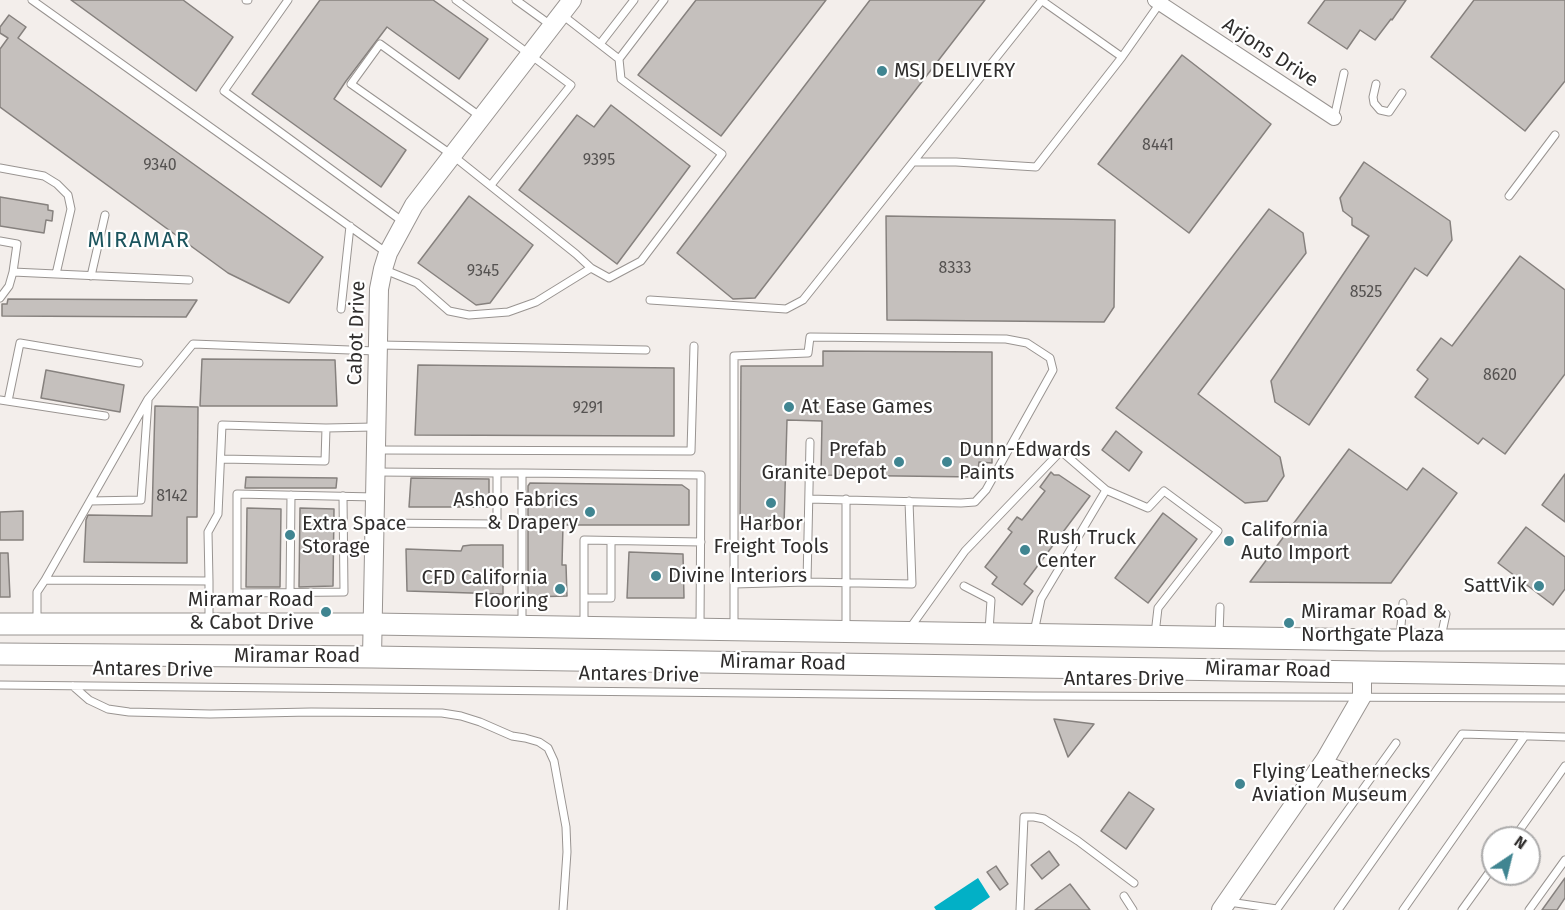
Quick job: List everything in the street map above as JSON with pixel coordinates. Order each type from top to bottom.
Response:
[{"type":"main road","name":"Miramar Road","points":[[0,624],[373,624],[1219,638],[1565,640]]},
{"type":"main road","name":"Miramar Road","points":[[0,654],[372,657],[1565,675]]},
{"type":"street","name":"Arjons Drive","points":[[1164,3],[1334,118]]},
{"type":"street","name":"Cabot Drive","points":[[372,657],[379,289],[385,261],[414,205],[561,13]]},
{"type":"street","points":[[1223,906],[1325,760],[1362,696],[1362,672]]},
{"type":"lane","points":[[32,0],[350,226],[385,261],[417,283],[449,311],[469,315],[508,312],[536,302],[591,267]]},
{"type":"lane","points":[[288,0],[224,91],[404,223]]},
{"type":"lane","points":[[456,0],[571,85],[491,185]]},
{"type":"lane","points":[[517,0],[561,13],[619,59]]},
{"type":"lane","points":[[600,44],[634,0]]},
{"type":"lane","points":[[481,117],[380,44],[351,84],[452,155],[591,267],[609,278],[641,261],[722,154],[621,79],[619,59],[664,0]]},
{"type":"lane","points":[[650,300],[786,309],[803,300],[1041,0],[1122,57]]},
{"type":"lane","points":[[913,162],[1036,167],[1164,3]]},
{"type":"lane","points":[[1334,118],[1344,73]]},
{"type":"lane","points":[[1376,84],[1373,97],[1374,103],[1380,110],[1389,112],[1402,93]]},
{"type":"lane","points":[[1509,196],[1555,135]]},
{"type":"lane","points":[[0,168],[44,176],[68,195],[71,209],[56,274]]},
{"type":"lane","points":[[91,276],[105,215]]},
{"type":"lane","points":[[341,309],[350,226]]},
{"type":"lane","points":[[0,241],[17,244],[9,286],[0,298]]},
{"type":"lane","points":[[12,272],[189,280]]},
{"type":"lane","points":[[734,630],[734,356],[808,353],[810,337],[1006,339],[1027,343],[1050,358],[1053,370],[986,490],[975,502],[809,499]]},
{"type":"lane","points":[[105,416],[4,400],[20,343],[139,363]]},
{"type":"lane","points":[[37,624],[37,592],[148,399],[193,344],[646,350]]},
{"type":"lane","points":[[376,450],[691,451],[694,346]]},
{"type":"lane","points":[[90,501],[141,500],[148,399]]},
{"type":"lane","points":[[210,624],[208,532],[218,514],[222,425],[376,427]]},
{"type":"lane","points":[[221,459],[325,461],[326,428]]},
{"type":"lane","points":[[807,582],[810,442]]},
{"type":"lane","points":[[907,633],[965,551],[1061,451],[1106,490],[1148,508],[1164,491],[1218,531],[1158,608],[1154,637]]},
{"type":"lane","points":[[375,472],[701,475],[700,629]]},
{"type":"lane","points":[[374,523],[497,524],[497,473]]},
{"type":"lane","points":[[522,473],[522,626]]},
{"type":"lane","points":[[1033,635],[1041,599],[1106,490]]},
{"type":"lane","points":[[343,496],[344,592],[237,593],[237,494],[343,496],[375,497]]},
{"type":"lane","points":[[290,593],[291,495]]},
{"type":"lane","points":[[846,499],[846,632]]},
{"type":"lane","points":[[734,584],[807,582],[912,584],[909,501]]},
{"type":"lane","points":[[584,627],[584,540],[701,542]]},
{"type":"lane","points":[[584,598],[611,598],[611,541]]},
{"type":"lane","points":[[45,580],[209,581]]},
{"type":"lane","points":[[964,586],[992,600],[989,634]]},
{"type":"lane","points":[[1400,640],[1403,603]]},
{"type":"lane","points":[[1219,638],[1220,607]]},
{"type":"lane","points":[[1440,640],[1446,614]]},
{"type":"lane","name":"Antares Drive","points":[[0,685],[1033,696],[1565,698]]},
{"type":"lane","points":[[73,686],[89,699],[108,709],[129,712],[442,713],[460,716],[512,736],[539,742],[548,748],[554,761],[566,827],[567,852],[563,910]]},
{"type":"lane","points":[[1338,910],[1462,734],[1565,737]]},
{"type":"lane","points":[[1403,910],[1526,736]]},
{"type":"lane","points":[[1223,906],[1277,909],[1395,743]]},
{"type":"lane","points":[[1325,760],[1372,776]]},
{"type":"lane","points":[[1522,826],[1565,766]]},
{"type":"lane","points":[[1020,910],[1024,817],[1044,819],[1134,883]]},
{"type":"lane","points":[[1528,910],[1565,860]]},
{"type":"lane","points":[[1462,910],[1481,884]]},
{"type":"lane","points":[[1125,896],[1133,910]]},
{"type":"water","points":[[978,878],[990,897],[971,910],[936,910],[934,907]]},
{"type":"building","points":[[71,0],[183,0],[233,37],[196,91]]},
{"type":"building","points":[[320,0],[433,0],[488,39],[459,79],[387,27],[346,81],[334,99],[406,150],[381,187],[252,94]]},
{"type":"building","points":[[696,0],[826,0],[721,136],[638,75]]},
{"type":"building","points":[[870,0],[985,0],[755,298],[733,299],[677,253]]},
{"type":"building","points":[[1325,0],[1406,0],[1375,40],[1360,30],[1347,49],[1308,23]]},
{"type":"building","points":[[1474,0],[1565,0],[1565,81],[1525,131],[1431,57]]},
{"type":"building","points":[[9,15],[26,27],[18,38],[323,257],[289,303],[228,273],[0,107],[0,49],[8,38],[0,33],[0,27]]},
{"type":"building","points":[[1182,55],[1271,124],[1189,233],[1098,164]]},
{"type":"building","points":[[611,105],[690,166],[617,264],[519,190],[577,115],[594,127]]},
{"type":"building","points":[[1364,162],[1450,221],[1452,240],[1427,276],[1415,268],[1309,425],[1275,402],[1271,381],[1369,236],[1352,225],[1352,218],[1343,211],[1340,198]]},
{"type":"building","points":[[469,196],[533,245],[490,303],[476,305],[418,263]]},
{"type":"building","points":[[0,197],[48,205],[48,210],[53,211],[52,221],[46,220],[44,233],[0,226]]},
{"type":"building","points":[[1269,209],[1303,233],[1306,253],[1198,394],[1280,457],[1284,476],[1267,501],[1245,503],[1116,408]]},
{"type":"building","points":[[886,216],[1115,220],[1114,307],[1104,322],[887,320]]},
{"type":"building","points":[[1520,256],[1565,290],[1565,374],[1505,454],[1483,438],[1478,444],[1415,397],[1428,379],[1417,370],[1441,338],[1452,346]]},
{"type":"building","points":[[8,299],[197,300],[186,317],[2,316],[2,304],[7,304]]},
{"type":"building","points":[[823,351],[992,352],[992,463],[979,462],[977,477],[821,475],[822,421],[787,420],[784,525],[740,526],[741,366],[823,366]]},
{"type":"building","points":[[202,359],[335,360],[337,406],[200,406]]},
{"type":"building","points":[[418,365],[674,368],[674,436],[415,435]]},
{"type":"building","points":[[46,370],[124,385],[120,412],[41,398]]},
{"type":"building","points":[[155,406],[198,407],[197,517],[187,517],[187,563],[84,562],[88,515],[152,516]]},
{"type":"building","points":[[1116,431],[1142,452],[1129,471],[1102,450]]},
{"type":"building","points":[[1349,449],[1407,490],[1423,468],[1457,493],[1391,583],[1250,582]]},
{"type":"building","name":"Rush Truck Center","points":[[1051,472],[1090,496],[1024,584],[1033,591],[1022,605],[992,584],[997,577],[985,567],[1012,532],[1008,529],[1017,517],[1022,520],[1045,491],[1040,487]]},
{"type":"building","points":[[1565,474],[1565,522],[1542,505]]},
{"type":"building","points":[[246,477],[337,478],[336,488],[245,488]]},
{"type":"building","points":[[411,478],[489,479],[489,507],[409,507]]},
{"type":"building","points":[[530,483],[682,485],[689,490],[689,525],[563,525],[562,565],[566,565],[567,596],[528,597],[528,486]]},
{"type":"building","points":[[247,508],[281,509],[280,587],[246,587]]},
{"type":"building","points":[[300,508],[334,509],[333,586],[299,587]]},
{"type":"building","points":[[23,511],[23,540],[0,540],[0,512]]},
{"type":"building","points":[[1163,513],[1197,539],[1148,603],[1115,578]]},
{"type":"building","points":[[1526,527],[1565,557],[1565,589],[1553,605],[1498,563]]},
{"type":"building","points":[[503,545],[503,594],[407,591],[406,549],[461,551],[463,546]]},
{"type":"building","name":"Divine Interiors","points":[[629,552],[683,554],[684,598],[627,598]]},
{"type":"building","points":[[0,553],[8,553],[10,597],[0,597]]},
{"type":"building","points":[[1054,719],[1094,724],[1068,757]]},
{"type":"building","points":[[1129,792],[1154,809],[1126,849],[1101,831]]},
{"type":"building","points":[[1049,851],[1059,865],[1042,879],[1031,865]]},
{"type":"building","points":[[996,866],[1008,884],[1000,890],[987,872]]},
{"type":"building","points":[[1565,878],[1565,898],[1557,910],[1542,910]]},
{"type":"building","points":[[1070,884],[1090,910],[1035,910]]},
{"type":"place","name":"MSJ DELIVERY","points":[[882,71]]},
{"type":"place","name":"At Ease Games","points":[[789,407]]},
{"type":"place","name":"Prefab Granite Depot","points":[[899,462]]},
{"type":"place","name":"Dunn-Edwards Paints","points":[[947,462]]},
{"type":"place","name":"Harbor Freight Tools","points":[[771,503]]},
{"type":"place","name":"Ashoo Fabrics & Drapery","points":[[590,512]]},
{"type":"place","name":"Extra Space Storage","points":[[290,535]]},
{"type":"place","name":"California Auto Import","points":[[1229,541]]},
{"type":"place","name":"Rush Truck Center","points":[[1025,550]]},
{"type":"place","name":"Divine Interiors","points":[[656,576]]},
{"type":"place","name":"SattVik","points":[[1539,586]]},
{"type":"place","name":"CFD California Flooring","points":[[560,589]]},
{"type":"place","name":"Miramar Road & Cabot Drive","points":[[326,612]]},
{"type":"place","name":"Miramar Road & Northgate Plaza","points":[[1289,623]]},
{"type":"place","name":"Flying Leathernecks Aviation Museum","points":[[1240,784]]},
{"type":"district","name":"MIRAMAR","points":[[139,241]]}]
